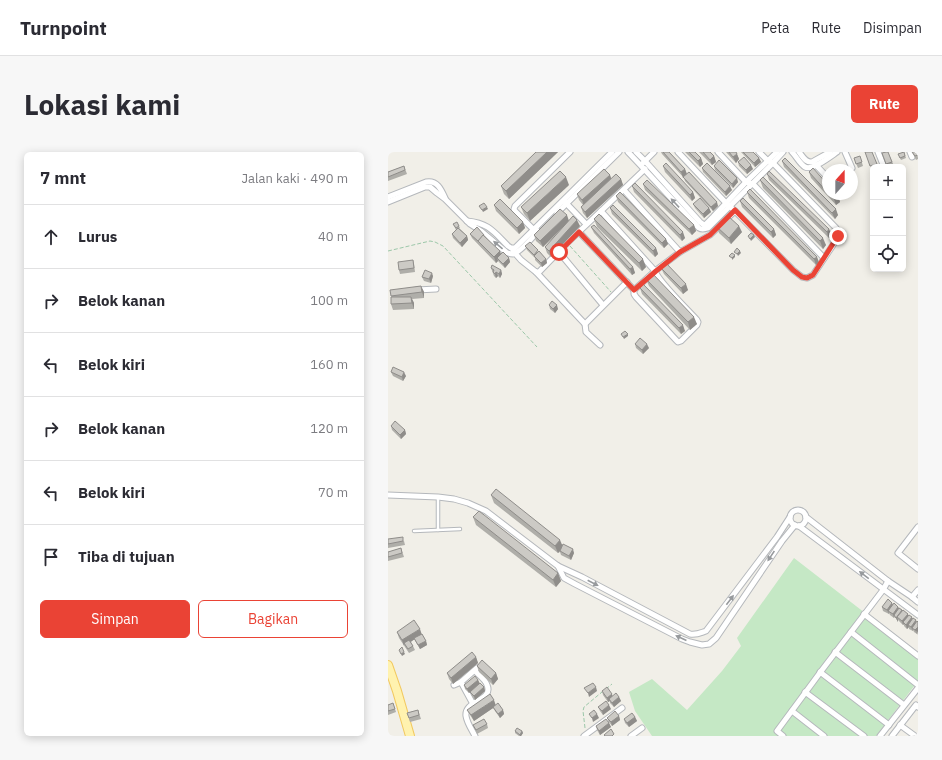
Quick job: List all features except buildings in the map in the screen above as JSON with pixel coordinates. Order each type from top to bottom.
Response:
[{"type":"main road","points":[[388,665],[410,736]]},
{"type":"street","points":[[534,230],[515,211],[515,206],[570,152]]},
{"type":"street","points":[[388,197],[428,181],[434,182],[445,199],[467,221],[481,230],[506,252],[511,254],[515,253],[612,152]]},
{"type":"street","points":[[511,248],[516,248],[619,152]]},
{"type":"street","points":[[628,152],[698,228],[703,227]]},
{"type":"street","points":[[636,152],[703,227]]},
{"type":"street","points":[[536,272],[539,272],[586,224],[624,190],[643,167],[645,161],[654,152]]},
{"type":"street","points":[[678,152],[793,270],[802,277],[811,277],[833,245],[839,232],[771,162],[759,152]]},
{"type":"street","points":[[718,152],[746,182],[753,184],[824,258]]},
{"type":"street","points":[[697,242],[703,227],[753,184],[777,152]]},
{"type":"street","points":[[728,205],[746,182],[783,152]]},
{"type":"street","points":[[795,152],[807,162],[812,162],[830,152]]},
{"type":"street","points":[[795,152],[806,167],[809,168],[816,166],[837,152]]},
{"type":"street","points":[[845,152],[850,164]]},
{"type":"street","points":[[878,152],[883,164]]},
{"type":"street","points":[[816,166],[822,172]]},
{"type":"street","points":[[388,202],[428,186],[439,191]]},
{"type":"street","points":[[624,190],[680,252]]},
{"type":"street","points":[[565,202],[586,224]]},
{"type":"street","points":[[634,290],[680,252],[710,235],[735,210]]},
{"type":"street","points":[[579,232],[634,290],[634,294],[647,310],[677,342],[681,341],[697,325],[697,320],[667,288],[656,274],[656,271],[601,211]]},
{"type":"street","points":[[473,224],[487,226],[511,248],[521,260],[536,272],[584,324],[586,332],[600,345]]},
{"type":"street","points":[[559,252],[603,305]]},
{"type":"street","points":[[584,324],[627,282]]},
{"type":"street","points":[[409,290],[436,289]]},
{"type":"street","points":[[388,495],[454,499],[486,511],[558,566],[690,634],[698,634],[706,631],[777,537],[794,511],[799,510],[888,581],[916,600]]},
{"type":"street","points":[[790,517],[791,522],[918,616]]},
{"type":"street","points":[[558,566],[564,578],[595,595],[682,639],[702,645],[709,644],[716,638],[782,541],[797,525],[804,523],[806,517]]},
{"type":"street","points":[[918,527],[916,534],[898,553],[918,569]]},
{"type":"street","points":[[783,736],[777,731],[883,590],[888,581]]},
{"type":"street","points":[[911,610],[916,600],[918,590]]},
{"type":"street","points":[[864,614],[918,656]]},
{"type":"street","points":[[851,632],[918,684]]},
{"type":"street","points":[[835,652],[904,705]]},
{"type":"street","points":[[454,685],[461,682],[475,671],[482,663]]},
{"type":"street","points":[[475,671],[487,684],[488,691],[486,695],[467,709],[466,716],[476,736]]},
{"type":"street","points":[[820,672],[889,725]]},
{"type":"street","points":[[461,682],[473,704]]},
{"type":"street","points":[[880,736],[918,688]]},
{"type":"street","points":[[805,692],[864,736]]},
{"type":"street","points":[[892,736],[916,705],[918,707]]},
{"type":"street","points":[[586,735],[622,708]]},
{"type":"street","points":[[792,711],[824,736]]},
{"type":"street","points":[[900,725],[915,736]]},
{"type":"street","points":[[631,736],[642,728]]},
{"type":"lane","points":[[438,497],[438,530]]},
{"type":"lane","points":[[414,531],[460,529]]},
{"type":"path","points":[[388,251],[430,241],[443,246],[537,347]]},
{"type":"path","points":[[567,243],[614,295]]},
{"type":"path","points":[[586,735],[583,711],[584,707],[612,684]]},
{"type":"green space","points":[[794,558],[918,654],[918,681],[876,736],[652,736],[635,711],[629,692],[652,679],[687,710],[722,671],[741,646],[737,638]]},
{"type":"route","points":[[559,252],[579,232],[634,290],[680,252],[710,235],[735,210],[793,270],[802,277],[807,278],[813,275],[838,236]]}]
